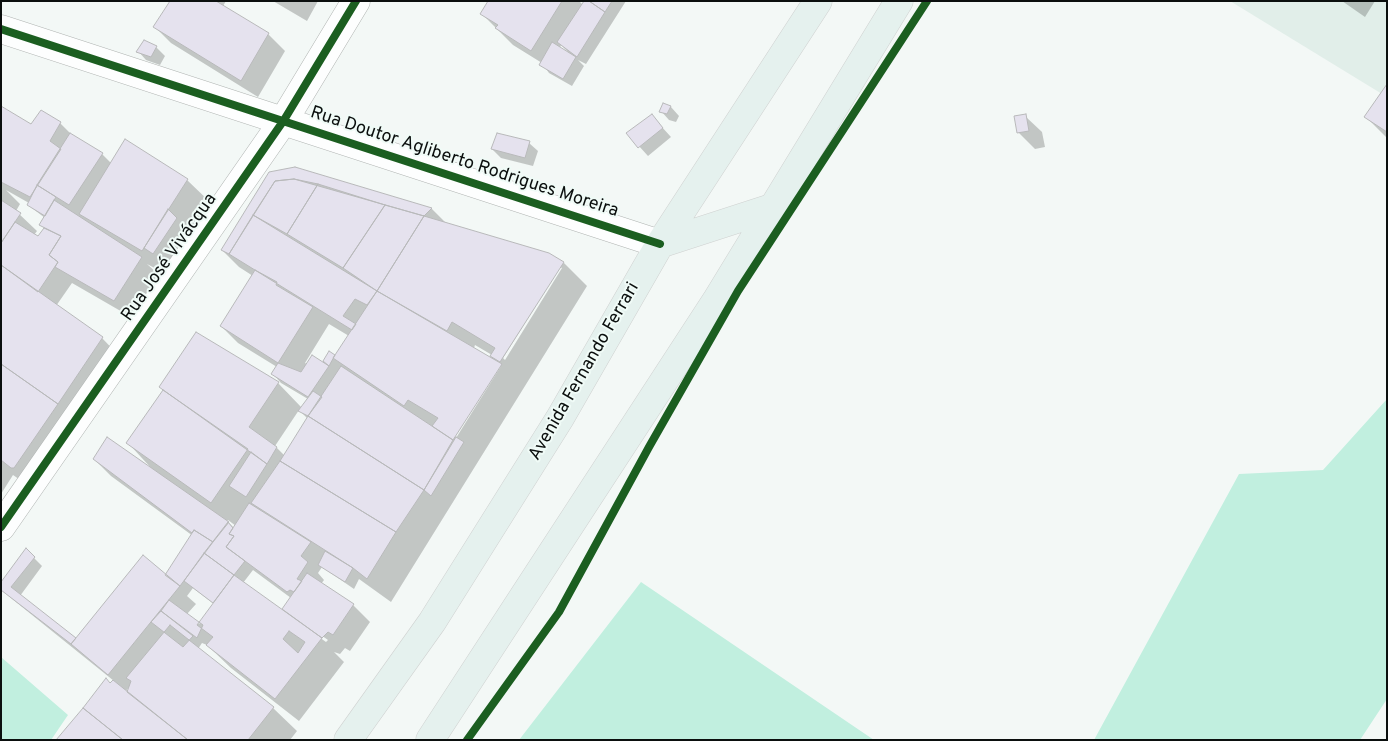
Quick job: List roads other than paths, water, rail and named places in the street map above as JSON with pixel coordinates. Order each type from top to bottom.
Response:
[{"type":"main road","name":"Avenida Fernando Ferrari","points":[[348,740],[432,622],[560,418],[660,244],[818,1]]},
{"type":"main road","points":[[430,740],[716,301],[899,1]]},
{"type":"main road","points":[[660,244],[771,208]]},
{"type":"street","name":"Rua José Vivácqua","points":[[1,527],[284,120],[356,1]]},
{"type":"street","name":"Rua Doutor Agliberto Rodrigues Moreira","points":[[1,29],[660,244]]}]
